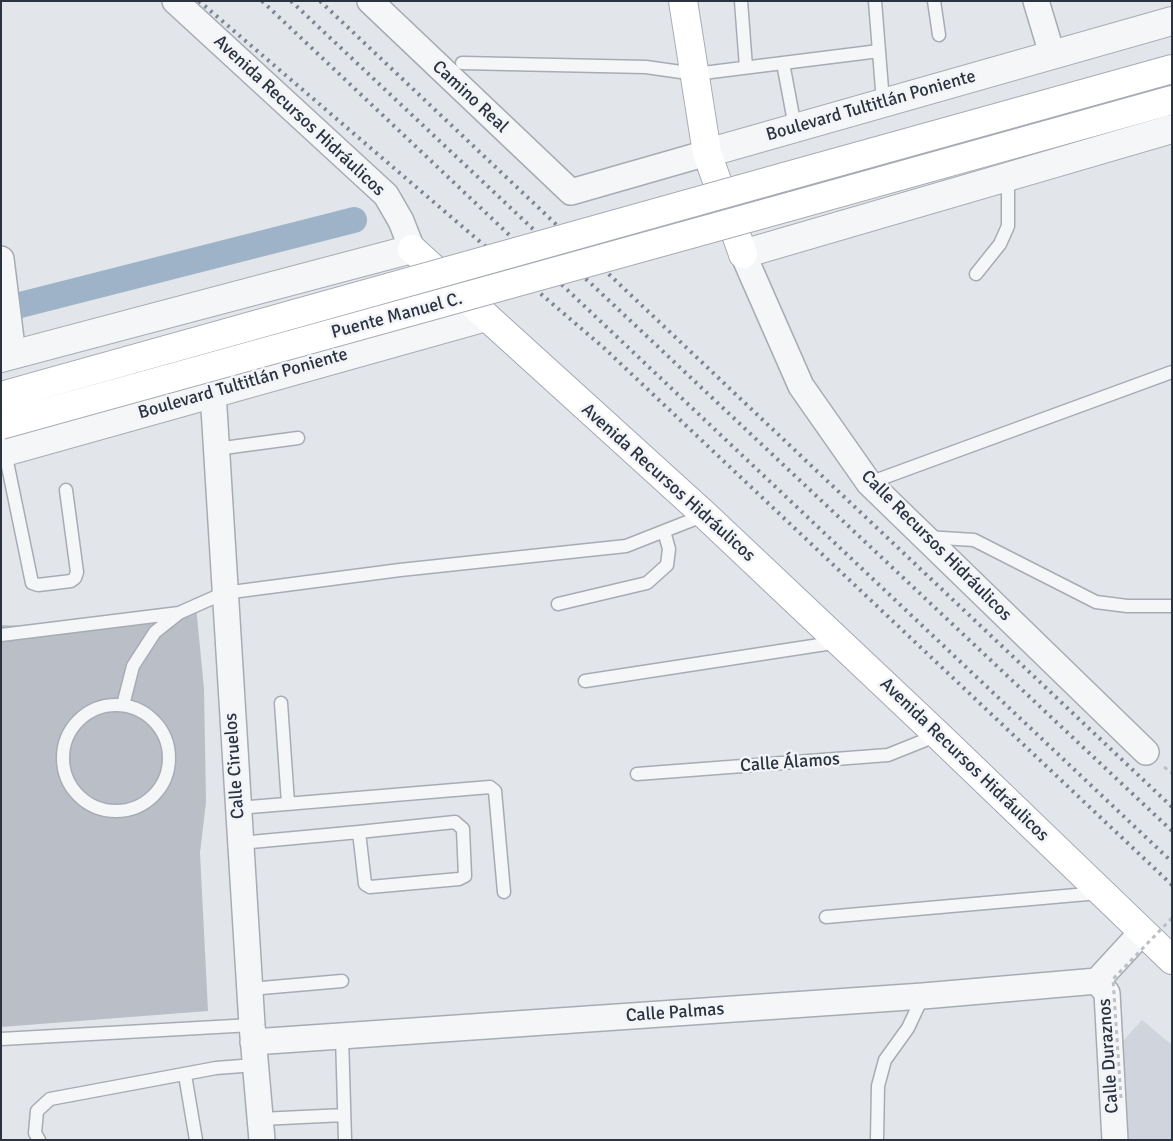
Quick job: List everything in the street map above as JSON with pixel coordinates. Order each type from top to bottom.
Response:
[{"type":"main road","points":[[683,1],[707,153],[743,254]]},
{"type":"main road","name":"Puente Manuel C.","points":[[1,396],[1172,69]]},
{"type":"main road","name":"Puente Manuel C.","points":[[1,425],[1172,100]]},
{"type":"main road","name":"Avenida Recursos Hidráulicos","points":[[412,249],[705,515],[1172,960]]},
{"type":"street","name":"Avenida Recursos Hidráulicos","points":[[175,1],[386,195],[401,221],[412,249]]},
{"type":"street","name":"Camino Real","points":[[370,1],[571,192]]},
{"type":"street","points":[[1036,1],[1052,54]]},
{"type":"street","name":"Boulevard Tultitlán Poniente","points":[[571,192],[1172,21]]},
{"type":"street","points":[[743,254],[1172,129]]},
{"type":"street","points":[[1,259],[9,319],[7,356],[412,249]]},
{"type":"street","name":"Calle Recursos Hidráulicos","points":[[743,254],[801,386],[869,483],[1146,752]]},
{"type":"street","name":"Boulevard Tultitlán Poniente","points":[[3,453],[213,392],[486,317]]},
{"type":"street","name":"Calle Ciruelos","points":[[213,392],[253,1044],[262,1129]]},
{"type":"street","name":"Calle Duraznos","points":[[1115,1140],[1108,993],[1097,981],[1142,932]]},
{"type":"street","name":"Calle Palmas","points":[[253,1044],[342,1036],[923,996],[1097,981]]},
{"type":"lane","points":[[741,1],[746,67]]},
{"type":"lane","points":[[875,1],[883,102]]},
{"type":"lane","points":[[934,1],[939,35]]},
{"type":"lane","points":[[462,63],[646,67],[695,74],[879,51]]},
{"type":"lane","points":[[783,63],[795,128]]},
{"type":"lane","points":[[976,274],[1000,244],[1008,226],[1008,178]]},
{"type":"lane","points":[[869,483],[1172,372]]},
{"type":"lane","points":[[216,449],[298,438]]},
{"type":"lane","points":[[3,453],[32,583],[46,584],[75,578],[77,572],[66,490]]},
{"type":"lane","points":[[123,705],[133,666],[155,632],[179,613],[224,593],[400,570],[626,546],[705,515]]},
{"type":"lane","points":[[558,604],[647,583],[667,565],[669,549],[664,531]]},
{"type":"lane","points":[[924,536],[974,540],[1096,602],[1127,606],[1172,606]]},
{"type":"lane","points":[[1,635],[179,613]]},
{"type":"lane","points":[[585,682],[839,642]]},
{"type":"lane","points":[[281,703],[288,803]]},
{"type":"lane","points":[[123,705],[139,710],[153,720],[168,750],[168,767],[162,783],[152,797],[138,806],[122,811],[105,810],[88,803],[74,792],[66,776],[63,758],[66,740],[74,724],[88,712],[105,706],[123,705]]},
{"type":"lane","name":"Calle Álamos","points":[[638,774],[888,755],[938,735]]},
{"type":"lane","points":[[238,808],[494,788],[504,892]]},
{"type":"lane","points":[[240,843],[455,822],[463,829],[465,876],[370,887],[365,884],[363,878],[359,832]]},
{"type":"lane","points":[[826,917],[1029,897],[1102,892]]},
{"type":"lane","points":[[250,989],[342,981]]},
{"type":"lane","points":[[877,1140],[878,1086],[885,1060],[908,1028],[923,996]]},
{"type":"lane","points":[[342,1036],[345,1140]]},
{"type":"lane","points":[[1,1039],[253,1044]]},
{"type":"lane","points":[[39,1140],[35,1132],[38,1111],[50,1099],[216,1068],[253,1044]]},
{"type":"lane","points":[[185,1075],[196,1140]]},
{"type":"lane","points":[[262,1129],[344,1115]]},
{"type":"path","points":[[1120,1098],[1113,979],[1172,918]]},
{"type":"shaded area","points":[[1142,1020],[1172,1045],[1172,1140],[1127,1140],[1122,1042]]},
{"type":"building","points":[[196,606],[204,689],[206,802],[200,853],[208,1011],[1,1027],[1,625],[63,627]]},
{"type":"waterway","points":[[1,310],[354,220]]},
{"type":"railway","points":[[199,1],[604,348],[1172,885]]},
{"type":"railway","points":[[262,1],[1172,862]]},
{"type":"railway","points":[[291,1],[1172,831]]},
{"type":"railway","points":[[320,1],[1172,807]]}]
